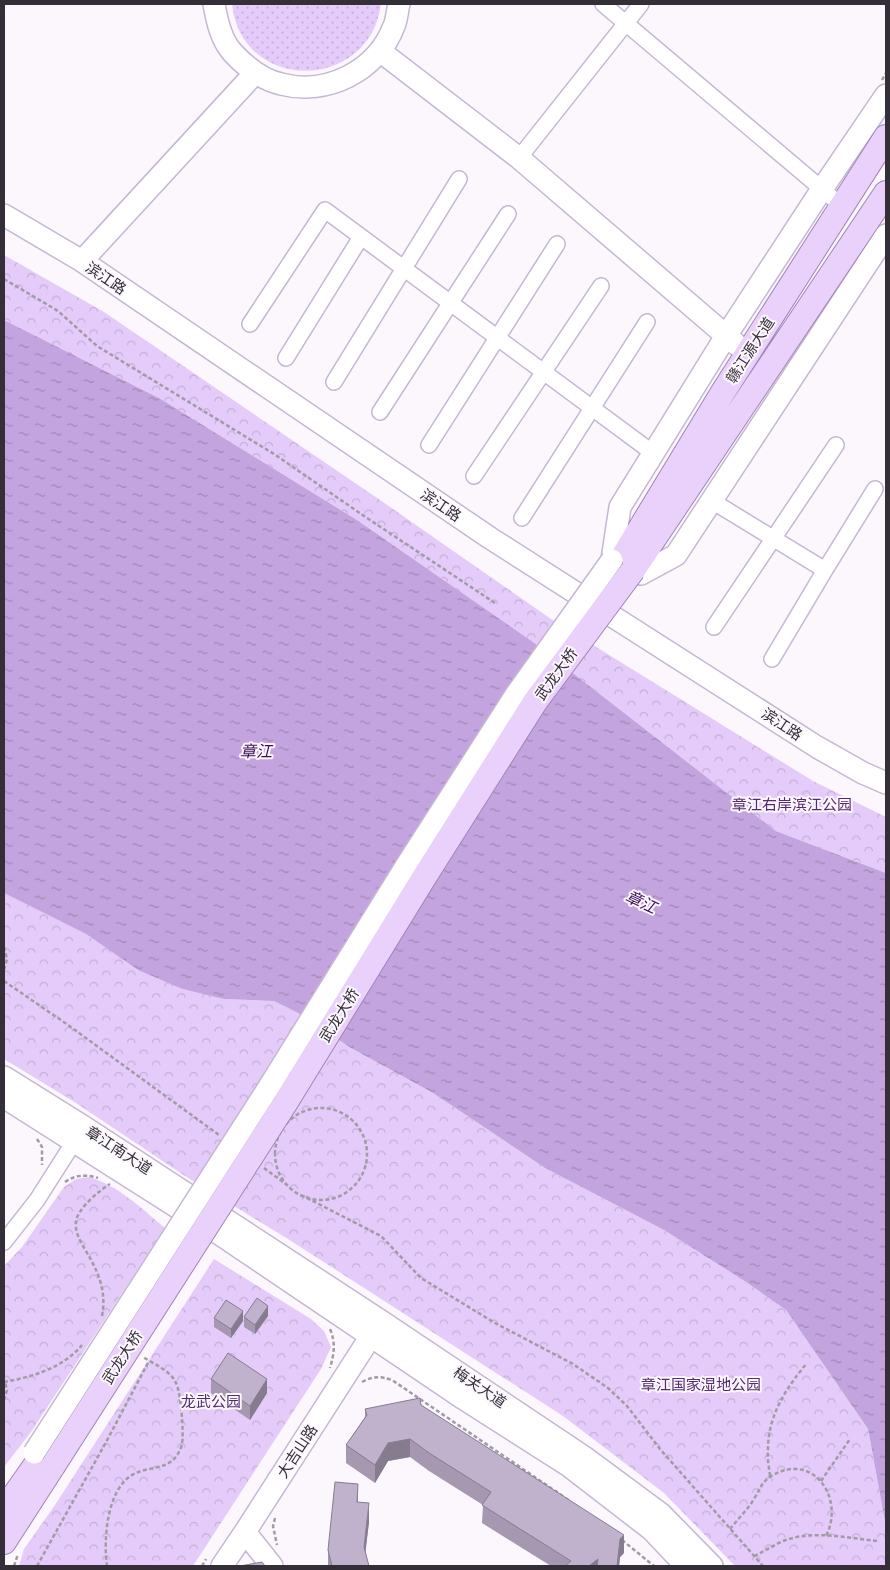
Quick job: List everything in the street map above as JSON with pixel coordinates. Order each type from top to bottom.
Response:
[{"type":"main road","points":[[214,4],[218,25],[232,52],[255,73],[280,84],[308,88],[335,83],[360,70],[380,51],[394,26],[398,4]]},
{"type":"main road","points":[[380,51],[519,158],[747,354]]},
{"type":"main road","points":[[82,261],[255,73]]},
{"type":"main road","points":[[886,95],[726,336],[620,507],[626,567],[676,556],[886,235]]},
{"type":"main road","name":"赣江源大道","points":[[626,567],[747,354],[886,137]]},
{"type":"main road","name":"赣江源大道","points":[[626,567],[886,193]]},
{"type":"main road","name":"滨江路","points":[[4,215],[82,261],[490,538],[817,747],[863,773],[886,783]]},
{"type":"main road","name":"滨江路","points":[[4,230],[75,272],[477,543],[753,721],[858,784],[886,796]]},
{"type":"main road","name":"武龙大桥","points":[[47,1462],[412,870],[524,695],[626,567]]},
{"type":"main road","name":"章江南大道","points":[[4,1077],[79,1134],[230,1232]]},
{"type":"main road","name":"章江南大道","points":[[4,1097],[79,1134]]},
{"type":"main road","name":"梅关大道","points":[[230,1232],[371,1336],[464,1399],[569,1466],[652,1530],[686,1566]]},
{"type":"main road","name":"梅关大道","points":[[230,1232],[390,1326],[584,1457],[661,1514],[707,1564]]},
{"type":"main road","name":"大吉山路","points":[[214,1562],[246,1532],[371,1336]]},
{"type":"main road","points":[[4,1495],[47,1462]]},
{"type":"main road","points":[[4,1510],[47,1462]]},
{"type":"main road","points":[[4,1542],[47,1462]]},
{"type":"main road","points":[[4,1556],[47,1462]]},
{"type":"main road","points":[[246,1532],[275,1557]]},
{"type":"street","points":[[603,4],[842,206]]},
{"type":"street","points":[[519,158],[641,4]]},
{"type":"street","points":[[334,382],[460,179]]},
{"type":"street","points":[[250,324],[325,210],[654,453]]},
{"type":"street","points":[[380,412],[508,214]]},
{"type":"street","points":[[286,358],[361,237]]},
{"type":"street","points":[[429,445],[557,244]]},
{"type":"street","points":[[474,476],[601,286]]},
{"type":"street","points":[[522,518],[648,322]]},
{"type":"street","points":[[714,627],[836,444]]},
{"type":"street","points":[[772,659],[876,489]]},
{"type":"street","points":[[712,500],[825,570]]},
{"type":"street","points":[[4,1242],[37,1200],[79,1134]]},
{"type":"path","points":[[4,279],[58,311],[97,346],[274,454],[495,603]]},
{"type":"path","points":[[4,947],[7,959],[4,970]]},
{"type":"path","points":[[4,981],[225,1139]]},
{"type":"path","points":[[287,1185],[278,1169],[275,1152],[276,1143],[284,1127],[299,1113],[318,1108],[338,1111],[346,1116],[360,1130],[366,1148],[367,1158],[360,1176],[347,1191],[329,1199],[320,1200],[301,1195]]},
{"type":"path","points":[[37,1139],[42,1147],[41,1171]]},
{"type":"path","points":[[264,1168],[301,1195],[381,1236],[421,1278],[495,1322],[573,1364],[608,1388],[627,1406],[660,1449],[763,1566]]},
{"type":"path","points":[[60,1186],[71,1178],[82,1175],[95,1176],[112,1183],[89,1202],[80,1211],[76,1219],[80,1240],[93,1262],[102,1287],[104,1304],[99,1321]]},
{"type":"path","points":[[328,1327],[334,1344],[334,1356],[329,1369]]},
{"type":"path","points":[[4,1400],[6,1390],[4,1381],[50,1369],[64,1363],[75,1354],[84,1342]]},
{"type":"path","points":[[107,1566],[106,1535],[113,1498],[134,1473],[162,1466],[173,1460],[182,1444],[180,1400],[176,1384],[170,1375],[142,1356]]},
{"type":"path","points":[[37,1566],[149,1361]]},
{"type":"path","points":[[770,1476],[768,1449],[772,1423],[781,1399],[793,1379],[807,1363]]},
{"type":"path","points":[[356,1385],[369,1378],[380,1376],[392,1380],[577,1506]]},
{"type":"path","points":[[821,1481],[850,1439]]},
{"type":"path","points":[[730,1529],[754,1498],[763,1482],[778,1472],[796,1469],[806,1471],[821,1481],[827,1489],[833,1514],[826,1536]]},
{"type":"path","points":[[275,1517],[273,1526],[275,1557]]},
{"type":"path","points":[[617,1536],[654,1566]]},
{"type":"path","points":[[754,1556],[787,1540],[826,1536],[877,1541]]},
{"type":"path","points":[[202,1566],[214,1562]]},
{"type":"green space","points":[[232,4],[381,4],[372,33],[354,54],[331,67],[305,71],[280,67],[257,54],[240,33]]},
{"type":"green space","name":"章江右岸滨江公园","points":[[4,255],[104,312],[551,619],[813,781],[886,817],[886,873],[776,831],[533,642],[357,520],[159,398],[4,320]]},
{"type":"green space","name":"章江国家湿地公园","points":[[4,893],[86,934],[138,970],[224,999],[274,1001],[298,1013],[351,1048],[433,1093],[545,1168],[664,1230],[786,1310],[868,1429],[886,1527],[886,1566],[735,1566],[664,1493],[563,1416],[288,1239],[185,1176],[76,1103],[4,1059]]},
{"type":"green space","points":[[89,1177],[120,1192],[165,1228],[31,1432],[4,1467],[4,1266],[22,1247],[64,1187],[76,1179]]},
{"type":"green space","name":"龙武公园","points":[[214,1259],[311,1319],[324,1331],[331,1347],[321,1369],[193,1566],[19,1566],[24,1549],[55,1505]]},
{"type":"water","name":"章江","points":[[4,320],[159,398],[357,520],[533,642],[776,831],[886,873],[886,1527],[868,1429],[786,1310],[664,1230],[545,1168],[433,1093],[351,1048],[298,1013],[274,1001],[224,999],[183,989],[138,970],[86,934],[4,893]]},
{"type":"building","points":[[257,1298],[268,1306],[255,1325],[244,1317]]},
{"type":"building","points":[[226,1300],[243,1311],[231,1329],[214,1318]]},
{"type":"building","points":[[228,1353],[267,1379],[250,1406],[211,1379]]},
{"type":"building","points":[[420,1398],[421,1405],[624,1535],[620,1539],[617,1566],[597,1566],[598,1559],[589,1566],[565,1566],[571,1561],[482,1505],[491,1492],[410,1439],[388,1443],[375,1465],[346,1445],[367,1415],[365,1409]]},
{"type":"building","points":[[335,1482],[358,1484],[357,1502],[369,1503],[364,1547],[369,1566],[332,1566],[328,1550]]},
{"type":"building","points":[[262,1562],[265,1566],[240,1566]]}]
